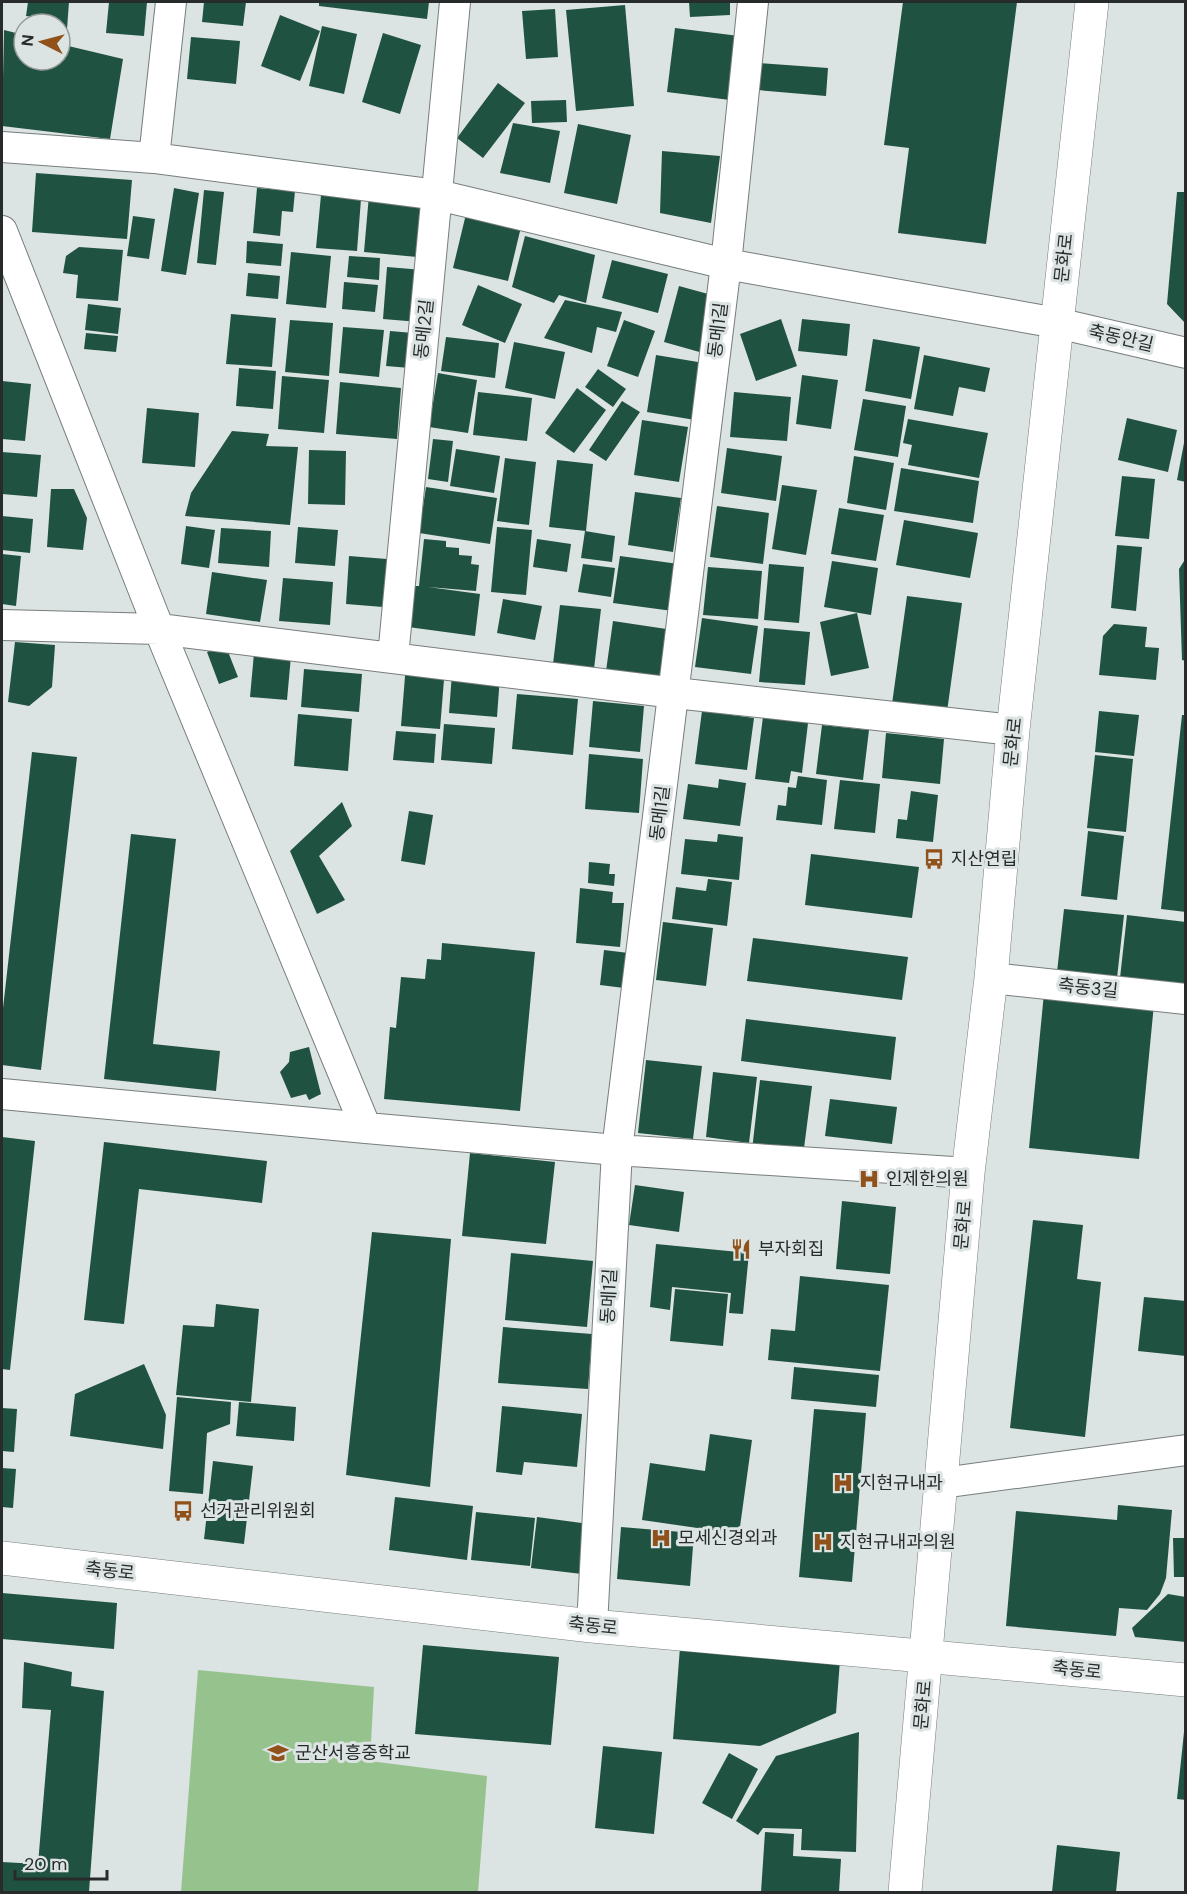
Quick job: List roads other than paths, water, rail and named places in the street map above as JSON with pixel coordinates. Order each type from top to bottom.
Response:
[{"type":"street","points":[[154,158],[171,2]]},
{"type":"street","name":"동메2길","points":[[393,657],[455,2]]},
{"type":"street","name":"동메1길","points":[[592,1626],[617,1150],[726,264],[753,2]]},
{"type":"street","name":"문화로","points":[[905,1893],[968,1173],[991,978],[1013,730],[1092,2]]},
{"type":"street","name":"축동안길","points":[[2,147],[154,158],[438,195],[726,264],[1057,323],[1185,353]]},
{"type":"street","points":[[2,231],[159,629],[366,1128]]},
{"type":"street","points":[[2,625],[159,629],[675,693],[1013,730]]},
{"type":"street","name":"축동3길","points":[[991,978],[1185,999]]},
{"type":"street","points":[[2,1094],[617,1150],[968,1173]]},
{"type":"street","points":[[942,1482],[1185,1450]]},
{"type":"street","name":"축동로","points":[[2,1558],[592,1626],[1185,1680]]},
{"type":"place","name":"지산연립","points":[[934,859]]},
{"type":"place","name":"인제한의원","points":[[869,1179]]},
{"type":"place","name":"부자회집","points":[[741,1249]]},
{"type":"place","name":"지현규내과","points":[[843,1483]]},
{"type":"place","name":"선거관리위원회","points":[[183,1511]]},
{"type":"place","name":"모세신경외과","points":[[661,1538]]},
{"type":"place","name":"지현규내과의원","points":[[823,1542]]},
{"type":"place","name":"군산서흥중학교","points":[[278,1753]]}]
